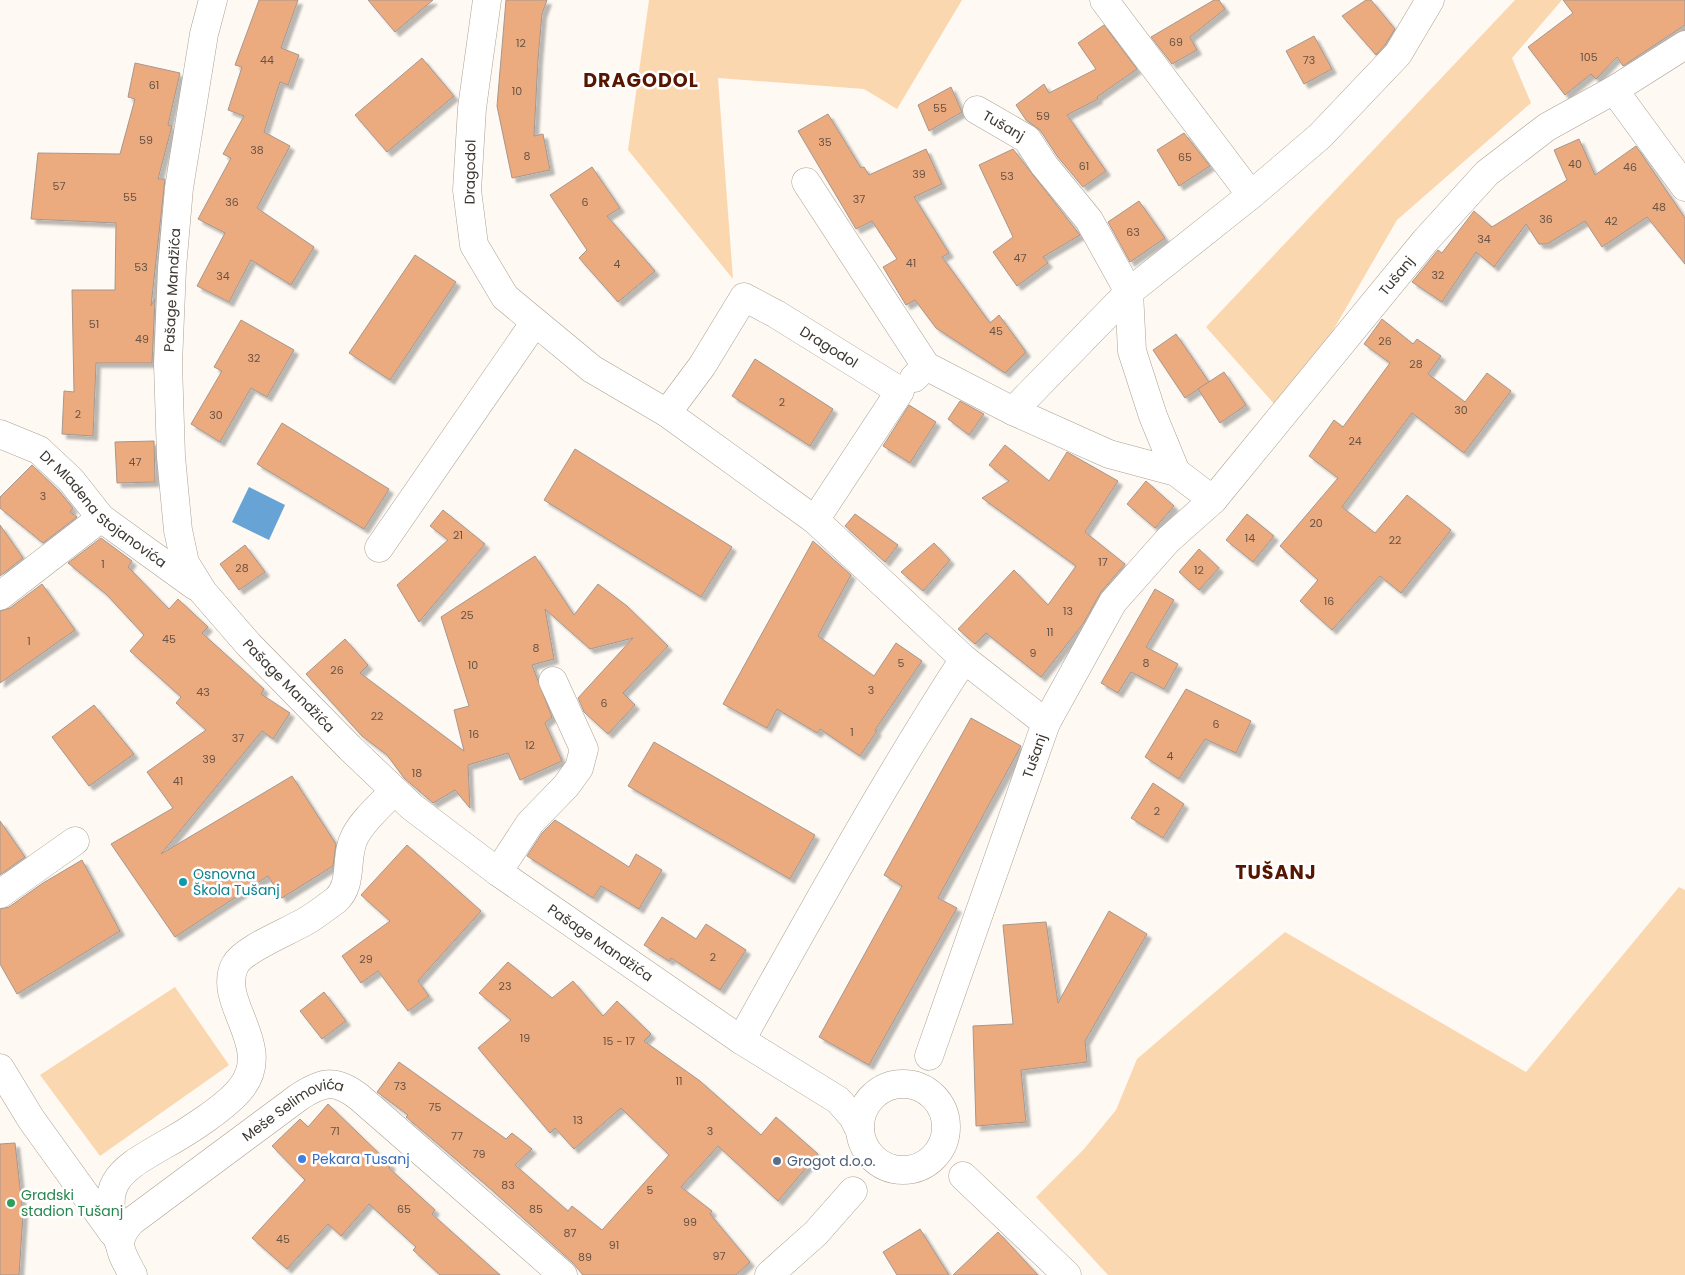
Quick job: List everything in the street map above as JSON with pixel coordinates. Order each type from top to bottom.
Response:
[{"type":"street","name":"Pašage Mandžića","points":[[213,0],[204,34],[179,188],[168,364],[171,456],[178,530],[185,563],[203,592],[307,706],[412,807],[498,872],[741,1040],[838,1100],[854,1117],[862,1138]]},
{"type":"street","name":"Dragodol","points":[[487,0],[472,108],[467,190],[474,245],[506,297],[592,369],[667,413],[815,520],[964,659],[1046,723]]},
{"type":"street","points":[[1104,0],[1251,195]]},
{"type":"street","points":[[1013,411],[1129,292],[1251,195],[1320,136],[1398,54],[1430,0]]},
{"type":"street","name":"Tušanj","points":[[929,1056],[1046,723],[1113,602],[1168,540],[1213,500],[1425,241],[1486,173],[1546,127],[1614,90],[1685,45]]},
{"type":"street","points":[[1614,90],[1685,188]]},
{"type":"street","name":"Tušanj","points":[[977,110],[1027,139],[1044,165],[1089,220],[1129,292],[1132,351],[1153,416],[1176,472]]},
{"type":"street","points":[[806,182],[926,366],[1013,411],[1109,454],[1176,472],[1213,500]]},
{"type":"street","name":"Dragodol","points":[[667,413],[702,366],[744,297],[776,314],[900,391]]},
{"type":"street","points":[[379,548],[535,322]]},
{"type":"street","points":[[815,520],[900,391],[926,366]]},
{"type":"street","name":"Dr Mladena Stojanovića","points":[[0,434],[39,450],[71,480],[100,518],[203,592]]},
{"type":"street","points":[[0,596],[100,518]]},
{"type":"street","points":[[741,1040],[855,836],[921,725],[964,659]]},
{"type":"street","points":[[498,872],[530,823],[566,786],[579,768],[584,749],[553,681]]},
{"type":"street","points":[[133,1275],[122,1254],[112,1222],[111,1198],[115,1184],[130,1164],[166,1144],[218,1109],[242,1088],[250,1073],[252,1059],[248,1036],[231,988],[231,980],[236,965],[247,952],[311,918],[337,899],[344,888],[350,846],[355,836],[394,791]]},
{"type":"street","points":[[0,894],[75,841]]},
{"type":"street","points":[[899,1084],[917,1072],[929,1056]]},
{"type":"street","points":[[862,1138],[876,1160],[894,1169],[908,1170],[921,1166],[933,1159],[941,1149],[946,1136],[947,1122],[943,1109],[936,1098],[930,1078],[929,1056]]},
{"type":"street","points":[[0,1068],[32,1118],[119,1243]]},
{"type":"street","name":"Meše Selimovića","points":[[119,1243],[124,1229],[132,1221],[299,1097],[326,1083],[346,1088],[359,1097],[563,1275]]},
{"type":"street","points":[[853,1191],[861,1165],[862,1138],[860,1118],[874,1094],[886,1087],[912,1084],[925,1089],[936,1098]]},
{"type":"street","points":[[946,1136],[962,1176]]},
{"type":"street","points":[[921,1166],[941,1169],[962,1176],[1067,1275]]},
{"type":"street","points":[[769,1275],[816,1233],[853,1191],[874,1177],[894,1169]]},
{"type":"shaded area","points":[[649,0],[962,0],[897,109],[864,89],[718,78],[733,279],[628,150]]},
{"type":"shaded area","points":[[1515,0],[1562,0],[1512,58],[1531,103],[1397,220],[1284,415],[1206,327]]},
{"type":"shaded area","points":[[1679,887],[1685,890],[1685,1275],[1108,1275],[1036,1197],[1084,1149],[1116,1110],[1137,1059],[1285,932],[1526,1072]]},
{"type":"shaded area","points":[[175,987],[229,1065],[100,1156],[40,1075]]},
{"type":"water","points":[[249,487],[285,505],[269,540],[232,522]]},
{"type":"building","points":[[259,0],[298,0],[281,48],[299,55],[288,85],[280,82],[264,132],[290,146],[257,208],[314,247],[291,285],[251,260],[229,302],[197,286],[225,233],[198,219],[231,158],[223,154],[244,116],[228,110],[242,67],[235,65]]},
{"type":"building","points":[[368,0],[433,0],[395,32]]},
{"type":"building","points":[[506,0],[547,0],[542,14],[534,136],[543,134],[550,170],[512,178],[497,106]]},
{"type":"building","points":[[1214,0],[1219,0],[1225,9],[1190,37],[1197,50],[1172,64],[1151,37]]},
{"type":"building","points":[[1366,0],[1371,0],[1395,29],[1376,55],[1342,16]]},
{"type":"building","points":[[1563,0],[1685,0],[1685,25],[1623,66],[1617,57],[1596,79],[1591,74],[1565,95],[1528,47],[1573,13]]},
{"type":"building","points":[[1104,25],[1137,69],[1097,97],[1098,99],[1067,115],[1106,171],[1083,187],[1057,156],[1040,130],[1026,120],[1016,105],[1044,84],[1049,93],[1096,69],[1078,43]]},
{"type":"building","points":[[1314,36],[1332,69],[1304,84],[1286,51]]},
{"type":"building","points":[[422,58],[454,96],[387,152],[355,115]]},
{"type":"building","points":[[135,63],[180,73],[168,125],[172,126],[158,179],[165,179],[151,306],[155,299],[152,363],[96,363],[93,436],[62,434],[64,391],[74,392],[72,290],[115,290],[116,223],[31,219],[38,153],[120,154],[135,99],[128,97]]},
{"type":"building","points":[[951,87],[962,112],[929,131],[918,105]]},
{"type":"building","points":[[828,114],[861,168],[864,167],[869,175],[926,149],[942,184],[914,197],[949,253],[942,257],[990,323],[999,315],[1026,352],[1005,373],[936,328],[915,300],[906,305],[883,267],[897,259],[872,221],[856,229],[798,131]]},
{"type":"building","points":[[1184,133],[1210,166],[1179,186],[1157,150]]},
{"type":"building","points":[[1579,139],[1595,175],[1636,146],[1685,218],[1685,264],[1647,217],[1602,247],[1585,221],[1547,244],[1539,244],[1526,224],[1494,267],[1476,252],[1442,302],[1412,282],[1438,250],[1442,253],[1474,211],[1492,227],[1567,180],[1554,150]]},
{"type":"building","points":[[1013,149],[1080,235],[1043,257],[1048,263],[1017,286],[993,252],[1013,237],[979,165]]},
{"type":"building","points":[[592,167],[620,208],[607,216],[655,271],[618,302],[579,258],[587,250],[550,195]]},
{"type":"building","points":[[1139,201],[1165,238],[1130,262],[1108,222]]},
{"type":"building","points":[[415,255],[456,282],[390,380],[349,353]]},
{"type":"building","points":[[1382,319],[1413,344],[1417,339],[1441,356],[1428,374],[1465,402],[1487,373],[1511,391],[1464,453],[1412,413],[1342,507],[1375,533],[1407,495],[1451,530],[1401,593],[1380,576],[1332,630],[1300,601],[1318,580],[1280,546],[1338,478],[1309,456],[1334,420],[1343,427],[1390,363],[1364,344]]},
{"type":"building","points":[[241,320],[294,350],[267,397],[251,388],[220,442],[191,424],[222,371],[214,367]]},
{"type":"building","points":[[1176,334],[1209,382],[1185,398],[1153,350]]},
{"type":"building","points":[[755,359],[833,409],[810,446],[732,396]]},
{"type":"building","points":[[1224,372],[1246,405],[1220,423],[1198,389]]},
{"type":"building","points":[[960,401],[984,414],[969,435],[948,419]]},
{"type":"building","points":[[909,405],[936,422],[910,463],[883,446]]},
{"type":"building","points":[[282,423],[389,489],[364,529],[257,464]]},
{"type":"building","points":[[154,441],[155,482],[117,483],[115,442]]},
{"type":"building","points":[[1005,445],[1049,481],[1067,452],[1118,481],[1085,532],[1125,564],[1101,592],[1083,624],[1041,677],[986,633],[975,644],[958,629],[1014,570],[1048,605],[1076,566],[982,498],[1009,481],[989,465]]},
{"type":"building","points":[[575,449],[732,547],[701,597],[544,500]]},
{"type":"building","points":[[32,465],[59,491],[73,508],[70,512],[77,517],[43,543],[0,508],[0,497]]},
{"type":"building","points":[[1146,481],[1174,506],[1155,528],[1127,504]]},
{"type":"building","points":[[443,510],[485,544],[419,622],[397,585],[448,540],[430,526]]},
{"type":"building","points":[[855,514],[898,545],[885,562],[845,526]]},
{"type":"building","points":[[1247,514],[1274,536],[1253,562],[1226,540]]},
{"type":"building","points":[[0,525],[23,558],[0,576]]},
{"type":"building","points":[[101,538],[132,561],[128,567],[169,609],[178,599],[208,627],[202,633],[264,689],[261,694],[290,713],[273,739],[262,731],[161,854],[292,776],[336,844],[333,866],[282,898],[268,876],[175,937],[111,844],[173,808],[147,772],[206,730],[176,703],[181,697],[130,651],[144,635],[106,594],[68,563]]},
{"type":"building","points":[[813,541],[851,575],[818,636],[874,676],[896,643],[922,661],[875,730],[877,731],[860,756],[820,729],[817,733],[777,709],[767,728],[723,704]]},
{"type":"building","points":[[934,543],[950,560],[923,591],[901,572]]},
{"type":"building","points":[[245,545],[265,572],[239,590],[220,564]]},
{"type":"building","points":[[1199,549],[1219,568],[1199,590],[1179,572]]},
{"type":"building","points":[[535,556],[574,615],[598,584],[627,606],[668,646],[623,693],[635,705],[608,734],[584,712],[578,698],[633,638],[590,649],[545,609],[554,659],[532,665],[552,717],[545,723],[562,761],[520,780],[508,753],[468,765],[470,808],[455,790],[433,803],[404,778],[387,755],[362,736],[306,674],[345,639],[368,665],[360,673],[464,751],[454,710],[469,706],[441,617]]},
{"type":"building","points":[[42,584],[75,630],[0,683],[0,611],[10,608]]},
{"type":"building","points":[[1155,589],[1174,600],[1146,647],[1178,664],[1164,689],[1131,672],[1118,693],[1101,683]]},
{"type":"building","points":[[1186,689],[1251,721],[1236,753],[1205,739],[1179,779],[1145,757]]},
{"type":"building","points":[[94,705],[134,754],[89,786],[52,737]]},
{"type":"building","points":[[971,718],[1021,746],[938,898],[957,908],[869,1065],[819,1037],[902,886],[884,875]]},
{"type":"building","points":[[654,742],[815,835],[790,879],[628,786]]},
{"type":"building","points":[[1153,783],[1184,804],[1163,838],[1131,818]]},
{"type":"building","points":[[555,820],[629,867],[636,854],[662,870],[639,909],[601,886],[593,898],[527,856],[542,833]]},
{"type":"building","points":[[0,821],[25,857],[0,875]]},
{"type":"building","points":[[407,845],[481,911],[418,981],[429,996],[408,1011],[378,971],[361,983],[342,956],[390,921],[361,895]]},
{"type":"building","points":[[82,860],[120,931],[17,994],[0,964],[0,909],[9,907],[43,883]]},
{"type":"building","points":[[1109,911],[1147,934],[1085,1041],[1087,1062],[1021,1070],[1026,1122],[976,1126],[973,1026],[1013,1024],[1003,925],[1046,922],[1058,1003]]},
{"type":"building","points":[[662,917],[696,939],[706,924],[746,950],[720,990],[671,958],[669,961],[644,945]]},
{"type":"building","points":[[508,962],[552,998],[573,981],[603,1016],[617,1001],[651,1034],[644,1041],[700,1081],[761,1135],[776,1117],[818,1154],[778,1201],[718,1146],[681,1187],[712,1211],[710,1214],[750,1262],[736,1275],[583,1275],[573,1263],[485,1184],[406,1117],[408,1115],[377,1092],[399,1062],[506,1139],[512,1133],[532,1149],[515,1165],[568,1211],[572,1206],[602,1230],[669,1155],[621,1108],[574,1149],[555,1128],[550,1133],[478,1048],[511,1020],[479,993]]},
{"type":"building","points":[[324,992],[346,1021],[322,1039],[300,1011]]},
{"type":"building","points":[[328,1104],[391,1165],[389,1168],[435,1210],[432,1214],[500,1275],[440,1275],[413,1250],[416,1247],[369,1204],[341,1236],[328,1224],[287,1269],[252,1238],[305,1180],[272,1146],[300,1119],[308,1127]]},
{"type":"building","name":"Gradski stadion Tušanj","points":[[15,1143],[23,1214],[19,1275],[0,1275],[0,1144]]},
{"type":"building","points":[[920,1229],[949,1275],[897,1275],[883,1252]]},
{"type":"building","points":[[998,1232],[1038,1275],[953,1275]]},
{"type":"place","name":"Osnovna Škola Tušanj","points":[[183,882]]},
{"type":"place","name":"Pekara Tusanj","points":[[302,1159]]},
{"type":"place","name":"Grogot d.o.o.","points":[[777,1161]]},
{"type":"place","name":"Gradski stadion Tušanj","points":[[11,1203]]},
{"type":"district","name":"DRAGODOL","points":[[641,80]]},
{"type":"district","name":"TUŠANJ","points":[[1276,872]]}]
